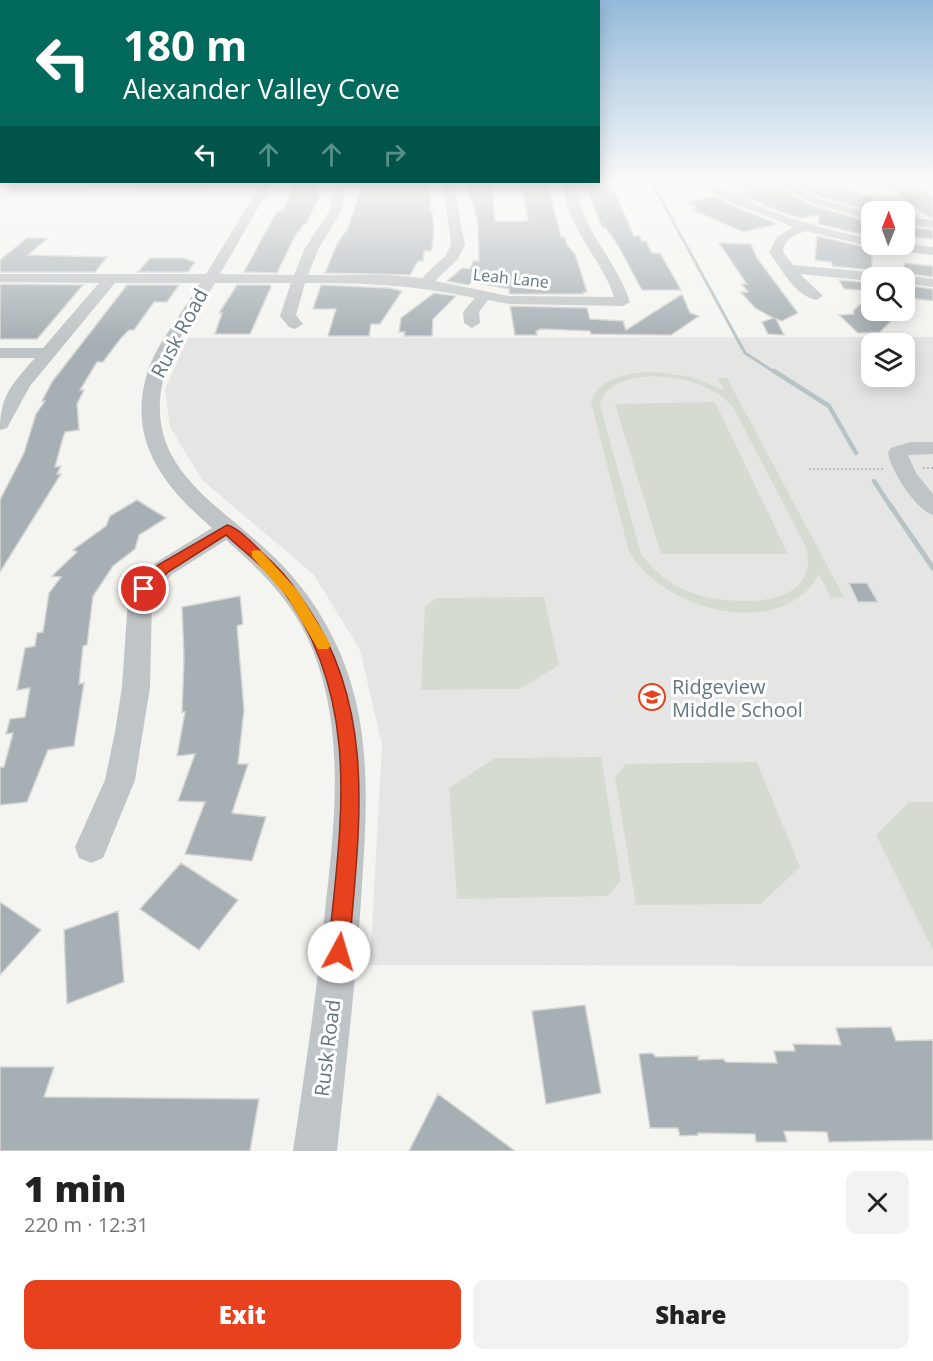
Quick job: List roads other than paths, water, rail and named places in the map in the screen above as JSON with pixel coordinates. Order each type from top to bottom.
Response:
[{"type":"street","name":"Rusk Road","points":[[236,235],[159,364],[153,381],[148,417],[155,447],[164,464],[194,500],[283,580],[321,639],[335,676],[348,734],[351,816],[341,930],[315,1151]]},
{"type":"street","points":[[296,324],[288,312],[299,279],[320,235]]},
{"type":"street","points":[[425,284],[452,257],[458,245],[456,235]]},
{"type":"street","name":"Leah Lane","points":[[0,278],[386,279],[509,300],[623,302],[613,275],[589,235]]},
{"type":"street","points":[[789,235],[782,238],[776,246],[776,252],[803,288],[816,296]]},
{"type":"street","points":[[833,235],[861,241]]},
{"type":"street","points":[[915,249],[933,251]]},
{"type":"street","points":[[787,269],[861,275]]},
{"type":"street","points":[[0,424],[14,395],[110,279]]},
{"type":"street","points":[[915,281],[933,283]]},
{"type":"street","points":[[472,323],[471,312],[484,296]]},
{"type":"street","points":[[0,353],[47,353]]},
{"type":"street","points":[[933,448],[910,448],[898,452],[898,460],[933,508]]},
{"type":"street","points":[[91,847],[120,780],[130,732],[136,687],[140,599],[144,589],[163,569],[227,529]]},
{"type":"waterway","points":[[680,235],[745,353],[776,373]]},
{"type":"waterway","points":[[774,371],[829,406],[856,453]]},
{"type":"waterway","points":[[874,481],[891,507]]},
{"type":"waterway","points":[[890,505],[933,568]]},
{"type":"place","name":"Ridgeview Middle School","points":[[652,697]]}]
